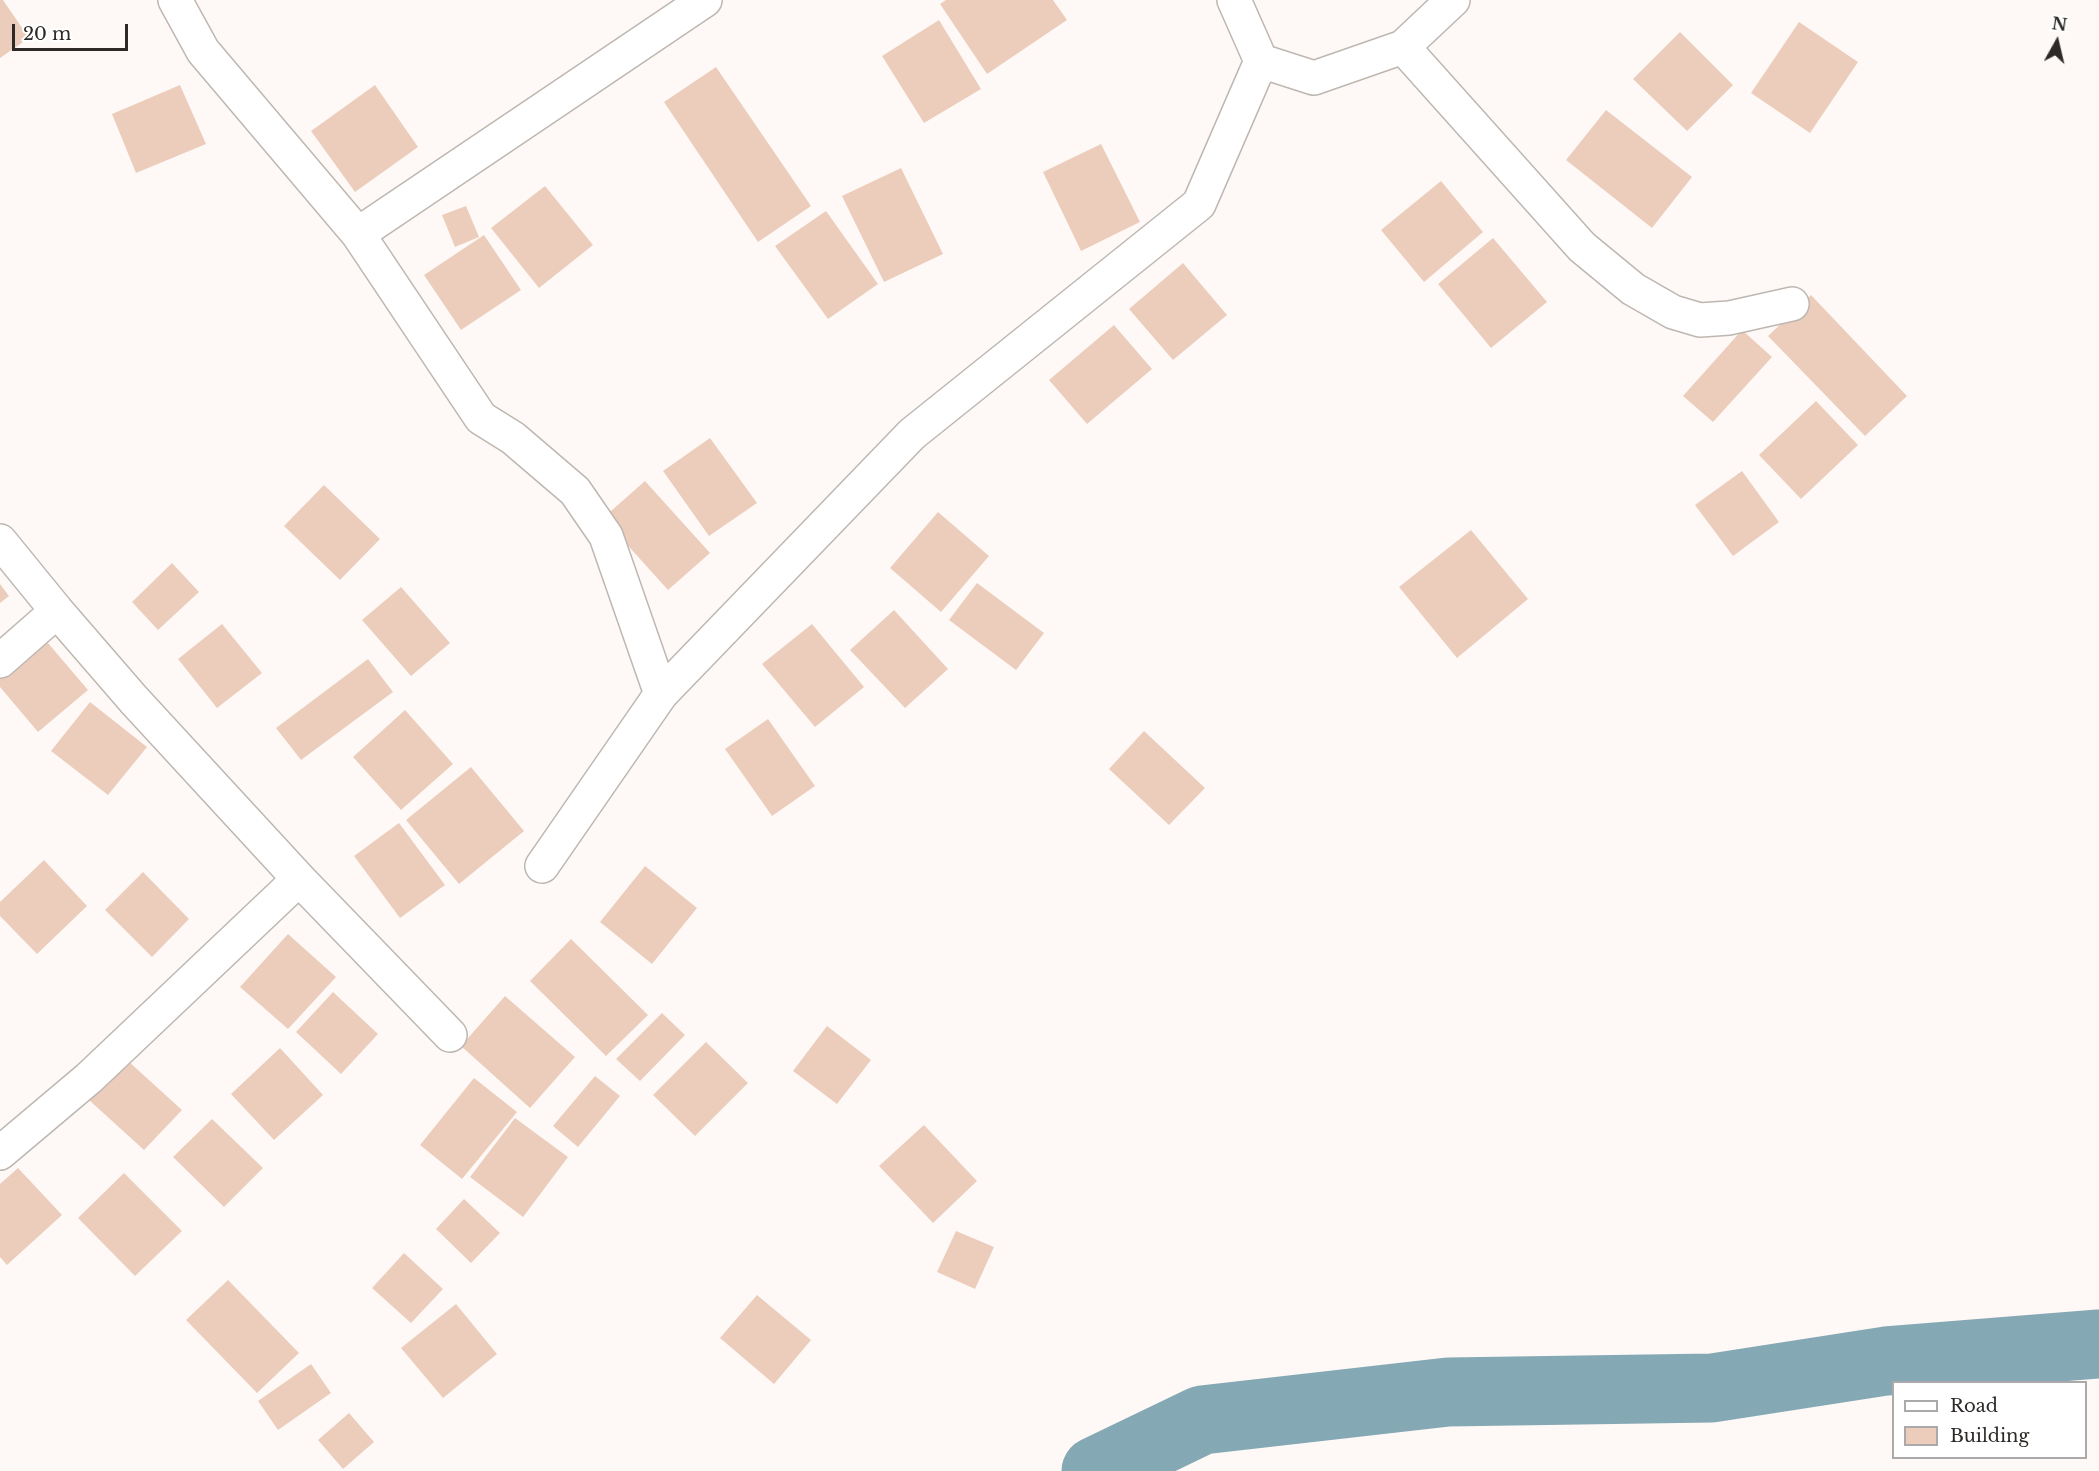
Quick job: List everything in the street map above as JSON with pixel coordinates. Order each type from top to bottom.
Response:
[{"type":"street","points":[[175,0],[203,51],[358,234],[481,418],[513,438],[575,491],[606,536],[661,694]]},
{"type":"street","points":[[542,866],[661,694],[912,434],[1199,204],[1261,61],[1234,0]]},
{"type":"street","points":[[1261,61],[1314,78],[1403,47],[1453,0]]},
{"type":"street","points":[[358,234],[690,4]]},
{"type":"street","points":[[1403,47],[1582,247],[1634,289],[1673,312],[1700,320],[1729,318],[1791,304]]},
{"type":"street","points":[[0,541],[134,700],[299,879],[450,1035]]},
{"type":"street","points":[[0,661],[57,611]]},
{"type":"street","points":[[0,1153],[89,1078],[299,879]]},
{"type":"building","points":[[0,0],[3,0],[29,38],[0,58]]},
{"type":"building","points":[[946,0],[1053,0],[1067,20],[987,74],[940,4]]},
{"type":"building","points":[[939,20],[981,89],[924,123],[882,56]]},
{"type":"building","points":[[1799,22],[1858,62],[1810,133],[1751,93]]},
{"type":"building","points":[[1680,32],[1733,85],[1687,131],[1633,79]]},
{"type":"building","points":[[716,67],[811,206],[758,242],[664,102]]},
{"type":"building","points":[[180,85],[206,144],[136,173],[112,114]]},
{"type":"building","points":[[375,85],[418,147],[355,192],[311,131]]},
{"type":"building","points":[[1606,110],[1692,177],[1652,228],[1566,160]]},
{"type":"building","points":[[1101,144],[1140,222],[1081,251],[1043,172]]},
{"type":"building","points":[[901,168],[943,254],[884,282],[842,196]]},
{"type":"building","points":[[1441,181],[1483,232],[1424,282],[1381,230]]},
{"type":"building","points":[[545,186],[593,245],[539,288],[491,228]]},
{"type":"building","points":[[466,206],[479,237],[455,247],[442,215]]},
{"type":"building","points":[[826,211],[878,284],[828,319],[775,246]]},
{"type":"building","points":[[484,235],[521,290],[461,330],[424,275]]},
{"type":"building","points":[[1493,238],[1547,302],[1491,348],[1438,284]]},
{"type":"building","points":[[1183,263],[1227,315],[1173,360],[1129,309]]},
{"type":"building","points":[[1811,295],[1907,396],[1865,436],[1768,336]]},
{"type":"building","points":[[1114,325],[1152,369],[1087,424],[1049,380]]},
{"type":"building","points":[[1742,330],[1772,357],[1713,422],[1683,396]]},
{"type":"building","points":[[1816,401],[1858,445],[1801,499],[1759,455]]},
{"type":"building","points":[[710,438],[757,503],[709,536],[663,471]]},
{"type":"building","points":[[1742,471],[1779,522],[1733,556],[1695,505]]},
{"type":"building","points":[[645,481],[710,553],[668,590],[603,518]]},
{"type":"building","points":[[324,485],[380,539],[340,580],[284,526]]},
{"type":"building","points":[[938,512],[989,556],[941,612],[890,568]]},
{"type":"building","points":[[1471,530],[1528,599],[1457,658],[1399,587]]},
{"type":"building","points":[[172,563],[199,592],[158,630],[132,602]]},
{"type":"building","points":[[977,583],[1044,633],[1016,670],[949,620]]},
{"type":"building","points":[[0,584],[9,596],[0,603]]},
{"type":"building","points":[[401,587],[450,643],[411,676],[362,620]]},
{"type":"building","points":[[894,610],[948,669],[905,708],[850,650]]},
{"type":"building","points":[[222,624],[262,673],[217,708],[178,659]]},
{"type":"building","points":[[812,624],[864,687],[815,727],[762,664]]},
{"type":"building","points":[[42,636],[88,690],[38,732],[0,687],[0,672]]},
{"type":"building","points":[[368,659],[393,692],[301,760],[276,728]]},
{"type":"building","points":[[90,702],[147,747],[108,795],[51,751]]},
{"type":"building","points":[[405,710],[453,764],[401,810],[353,757]]},
{"type":"building","points":[[768,719],[815,786],[772,816],[725,749]]},
{"type":"building","points":[[1144,731],[1205,788],[1169,825],[1109,769]]},
{"type":"building","points":[[471,767],[524,831],[459,884],[406,820]]},
{"type":"building","points":[[399,823],[445,885],[400,918],[354,856]]},
{"type":"building","points":[[44,860],[87,906],[37,954],[0,916],[0,902]]},
{"type":"building","points":[[645,866],[697,908],[652,964],[600,922]]},
{"type":"building","points":[[143,872],[189,919],[152,957],[105,910]]},
{"type":"building","points":[[288,934],[336,977],[288,1029],[240,987]]},
{"type":"building","points":[[571,939],[648,1015],[606,1056],[530,981]]},
{"type":"building","points":[[333,992],[378,1034],[341,1074],[296,1032]]},
{"type":"building","points":[[505,996],[575,1057],[530,1108],[461,1046]]},
{"type":"building","points":[[662,1013],[685,1035],[640,1081],[616,1059]]},
{"type":"building","points":[[827,1026],[871,1060],[837,1104],[793,1071]]},
{"type":"building","points":[[706,1042],[748,1083],[695,1136],[653,1095]]},
{"type":"building","points":[[280,1048],[323,1095],[274,1140],[231,1094]]},
{"type":"building","points":[[127,1060],[182,1110],[144,1150],[89,1100]]},
{"type":"building","points":[[595,1076],[620,1096],[578,1147],[553,1126]]},
{"type":"building","points":[[474,1078],[517,1112],[462,1179],[420,1145]]},
{"type":"building","points":[[515,1118],[568,1157],[523,1217],[470,1177]]},
{"type":"building","points":[[212,1119],[263,1168],[224,1207],[173,1157]]},
{"type":"building","points":[[924,1125],[977,1181],[933,1223],[879,1166]]},
{"type":"building","points":[[18,1168],[62,1215],[7,1265],[0,1257],[0,1184]]},
{"type":"building","points":[[124,1173],[182,1231],[135,1276],[78,1218]]},
{"type":"building","points":[[464,1199],[500,1233],[471,1263],[436,1229]]},
{"type":"building","points":[[956,1231],[994,1247],[975,1289],[937,1272]]},
{"type":"building","points":[[404,1253],[443,1289],[411,1323],[372,1288]]},
{"type":"building","points":[[228,1280],[299,1353],[257,1393],[186,1320]]},
{"type":"building","points":[[757,1295],[811,1340],[774,1384],[720,1338]]},
{"type":"building","points":[[456,1304],[497,1354],[443,1398],[401,1348]]},
{"type":"building","points":[[311,1364],[331,1393],[278,1430],[258,1401]]},
{"type":"building","points":[[349,1413],[374,1442],[343,1469],[318,1440]]},
{"type":"waterway","points":[[1096,1471],[1202,1420],[1448,1392],[1712,1388],[1886,1361],[2099,1344]]}]
